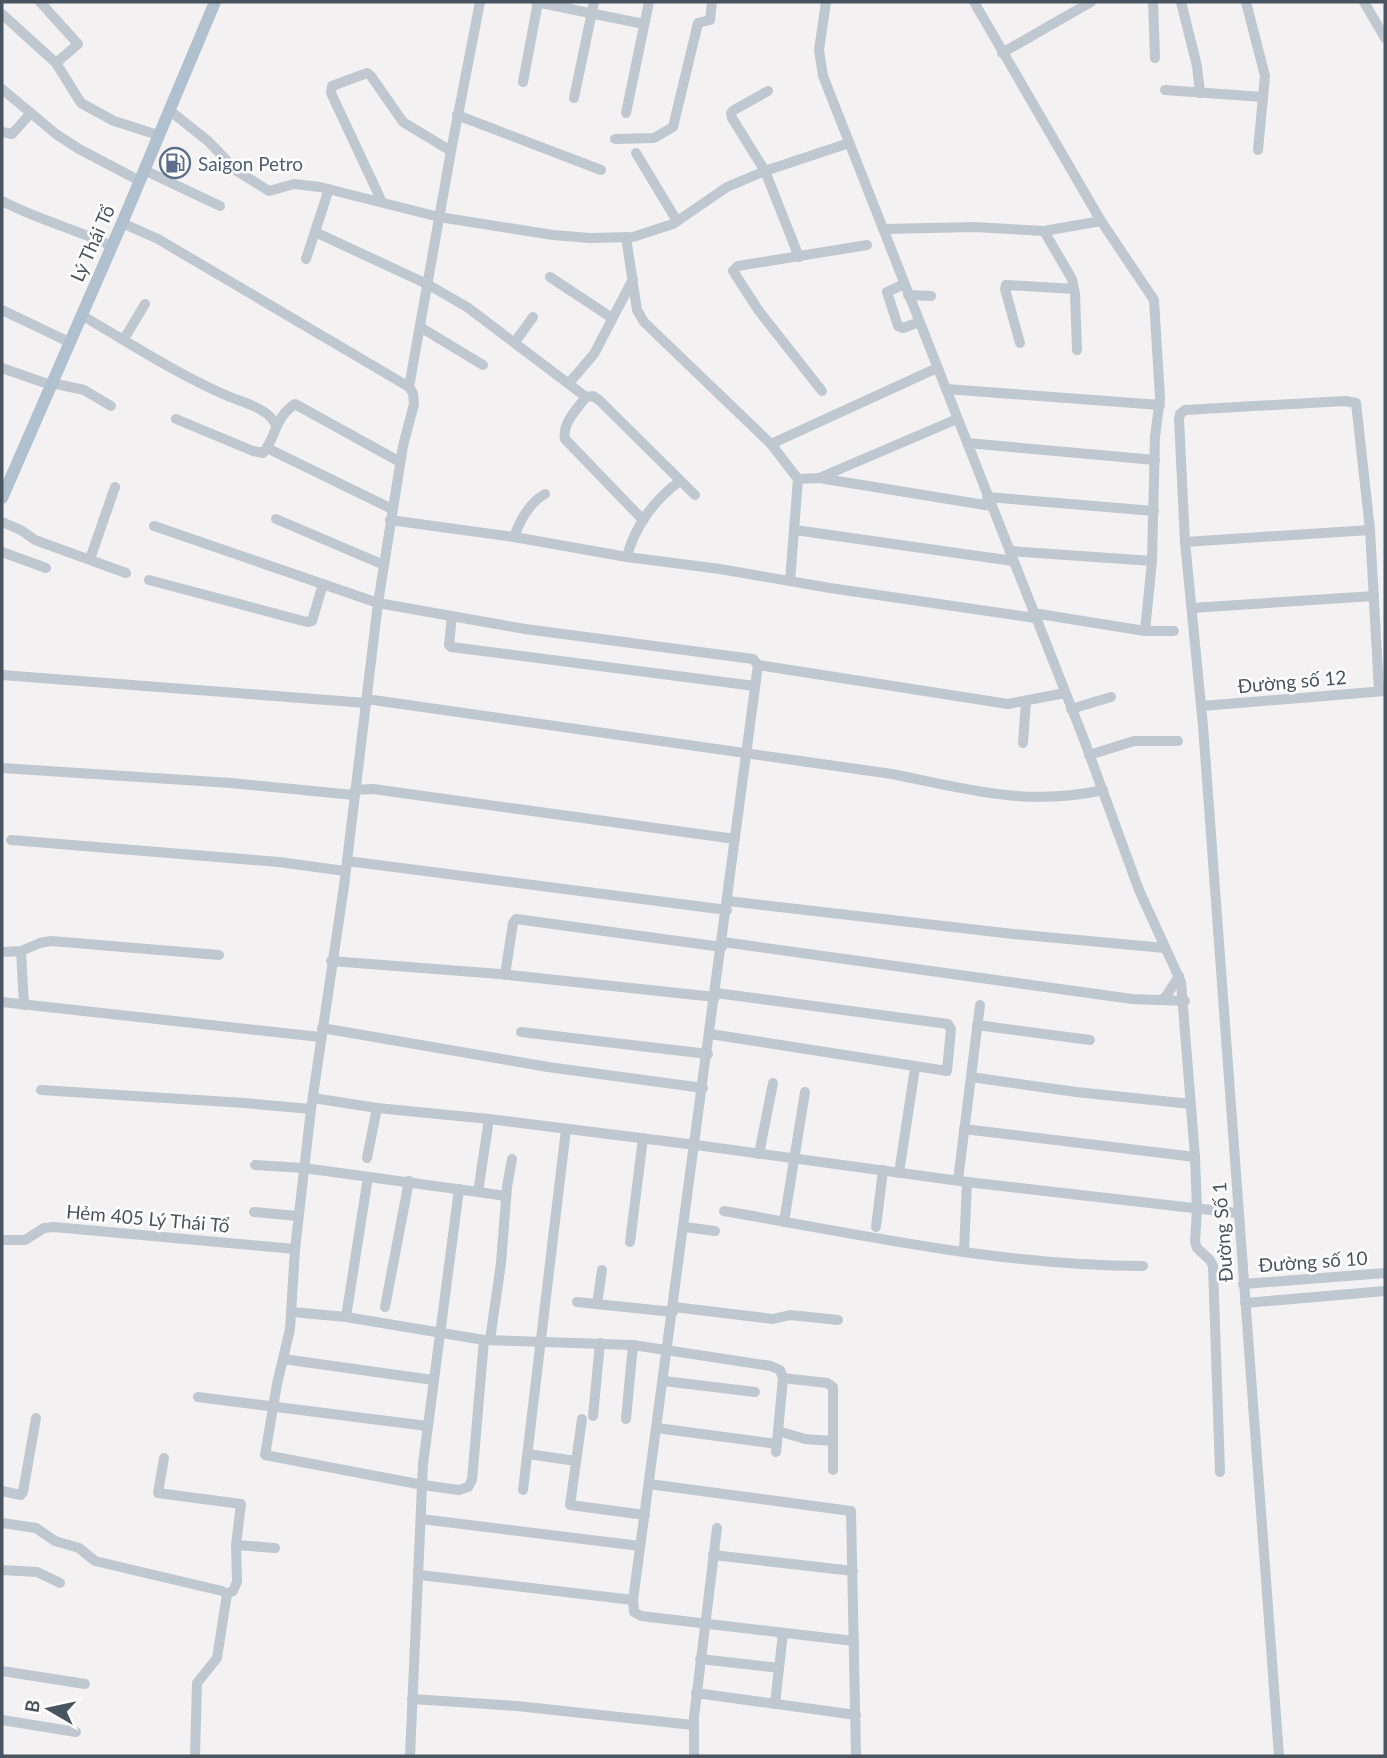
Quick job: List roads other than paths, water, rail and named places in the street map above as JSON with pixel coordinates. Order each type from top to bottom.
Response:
[{"type":"main road","name":"Lý Thái Tổ","points":[[2,495],[122,223],[215,2]]},
{"type":"street","points":[[40,2],[78,44],[56,63]]},
{"type":"street","points":[[410,387],[457,115],[480,2]]},
{"type":"street","points":[[523,82],[537,2],[645,24]]},
{"type":"street","points":[[574,98],[594,2]]},
{"type":"street","points":[[626,113],[649,2]]},
{"type":"street","points":[[615,139],[654,138],[673,127],[698,23],[710,20],[712,2]]},
{"type":"street","points":[[826,2],[821,25],[819,60],[849,143],[1103,790],[1139,890],[1179,975],[1185,1001],[1195,1157],[1195,1242],[1213,1266],[1220,1472]]},
{"type":"street","points":[[974,2],[1101,221],[1154,300],[1159,347],[1160,405],[1155,460],[1152,561],[1145,631]]},
{"type":"street","points":[[1002,53],[1091,2]]},
{"type":"street","points":[[1153,2],[1155,58]]},
{"type":"street","points":[[1181,2],[1197,66],[1200,93]]},
{"type":"street","points":[[1246,2],[1265,76],[1258,150]]},
{"type":"street","points":[[1364,2],[1385,38]]},
{"type":"street","points":[[2,14],[56,63],[81,103],[114,121],[158,135]]},
{"type":"street","points":[[383,202],[331,93],[332,86],[367,74],[372,76],[403,122],[451,151]]},
{"type":"street","points":[[2,89],[79,149],[220,206]]},
{"type":"street","points":[[1165,90],[1264,97]]},
{"type":"street","points":[[768,91],[731,113],[765,171],[799,257]]},
{"type":"street","points":[[169,110],[208,141],[237,171],[269,191],[294,184],[330,189],[439,216],[553,235],[590,238],[626,237],[677,221],[727,187],[765,171],[849,143]]},
{"type":"street","points":[[2,132],[12,134],[31,113]]},
{"type":"street","points":[[457,115],[601,170]]},
{"type":"street","points":[[636,153],[677,221]]},
{"type":"street","points":[[306,259],[330,189]]},
{"type":"street","points":[[2,201],[32,216],[112,246]]},
{"type":"street","points":[[883,229],[974,228],[1044,231],[1101,221]]},
{"type":"street","points":[[122,223],[158,239],[410,387],[413,393],[414,404],[400,462],[383,565],[346,866],[321,1033],[298,1216],[292,1311],[265,1455],[423,1485],[459,1489],[468,1487],[472,1480],[487,1340],[501,1263],[512,1159]]},
{"type":"street","points":[[1044,231],[1072,279],[1077,350]]},
{"type":"street","points":[[316,232],[428,284],[467,307],[586,397]]},
{"type":"street","points":[[626,237],[637,310],[644,322],[771,444],[798,479],[790,581]]},
{"type":"street","points":[[822,391],[759,311],[733,271],[738,266],[867,244]]},
{"type":"street","points":[[550,276],[612,318]]},
{"type":"street","points":[[569,383],[594,354],[633,279]]},
{"type":"street","points":[[904,284],[887,292],[893,312],[900,328],[919,322]]},
{"type":"street","points":[[1020,344],[1006,285],[1074,289]]},
{"type":"street","points":[[893,312],[910,300],[931,296]]},
{"type":"street","points":[[124,340],[145,304]]},
{"type":"street","points":[[2,310],[69,342]]},
{"type":"street","points":[[81,314],[205,387],[259,409],[274,419],[276,425]]},
{"type":"street","points":[[514,342],[533,317]]},
{"type":"street","points":[[420,327],[483,365]]},
{"type":"street","points":[[2,368],[51,384],[84,390],[111,405]]},
{"type":"street","points":[[771,444],[937,368]]},
{"type":"street","points":[[946,389],[1160,405]]},
{"type":"street","points":[[643,520],[565,439],[566,424],[586,397],[593,396],[600,400],[695,495]]},
{"type":"street","name":"Đường Số 1","points":[[1279,1756],[1237,1213],[1202,706],[1185,542],[1180,414],[1185,410],[1198,409],[1345,401],[1356,403],[1370,530]]},
{"type":"street","points":[[176,419],[262,453],[267,448],[276,425],[295,404],[400,462]]},
{"type":"street","points":[[819,478],[957,419]]},
{"type":"street","points":[[967,443],[1155,460]]},
{"type":"street","points":[[267,448],[391,514],[627,556],[790,581],[1145,631],[1174,631]]},
{"type":"street","points":[[798,479],[819,478],[989,501],[1154,511]]},
{"type":"street","points":[[627,556],[635,532],[643,520],[680,481]]},
{"type":"street","points":[[90,559],[115,487]]},
{"type":"street","points":[[514,537],[523,516],[537,499],[545,494]]},
{"type":"street","points":[[276,519],[383,565]]},
{"type":"street","points":[[2,522],[35,540],[126,573]]},
{"type":"street","points":[[154,526],[378,603],[452,617],[753,659],[758,665],[1008,704],[1065,693]]},
{"type":"street","points":[[795,530],[1012,556],[1152,561]]},
{"type":"street","points":[[1185,542],[1370,530],[1382,691]]},
{"type":"street","points":[[2,552],[46,568]]},
{"type":"street","points":[[149,579],[307,622],[312,621],[323,584]]},
{"type":"street","points":[[1192,608],[1374,596]]},
{"type":"street","points":[[452,617],[451,647],[755,686]]},
{"type":"street","points":[[758,665],[696,1145],[640,1546],[634,1612],[637,1615],[705,1624],[854,1641]]},
{"type":"street","points":[[2,675],[366,701],[892,774],[974,791],[1027,798],[1064,797],[1103,790]]},
{"type":"street","name":"Đường số 12","points":[[1202,706],[1382,691]]},
{"type":"street","points":[[1071,709],[1111,697]]},
{"type":"street","points":[[1023,743],[1026,701]]},
{"type":"street","points":[[1089,755],[1134,741],[1178,741]]},
{"type":"street","points":[[2,768],[354,793],[373,789],[735,839]]},
{"type":"street","points":[[10,840],[346,866],[1165,948]]},
{"type":"street","points":[[505,975],[513,923],[516,919],[1105,995],[1185,1001]]},
{"type":"street","points":[[2,952],[22,951],[51,941],[219,955]]},
{"type":"street","points":[[22,951],[24,1005]]},
{"type":"street","points":[[331,961],[716,995],[949,1025],[951,1029],[946,1072],[710,1034]]},
{"type":"street","points":[[1162,1000],[1179,975]]},
{"type":"street","points":[[2,1002],[321,1033],[703,1088]]},
{"type":"street","points":[[964,1252],[964,1129],[980,1005]]},
{"type":"street","points":[[977,1025],[1090,1041]]},
{"type":"street","points":[[521,1032],[708,1054]]},
{"type":"street","points":[[899,1173],[915,1068]]},
{"type":"street","points":[[971,1077],[1191,1104]]},
{"type":"street","points":[[759,1154],[773,1083]]},
{"type":"street","points":[[41,1090],[311,1109]]},
{"type":"street","points":[[784,1222],[806,1092]]},
{"type":"street","points":[[313,1098],[377,1108],[643,1138],[962,1181],[1237,1213]]},
{"type":"street","points":[[367,1158],[377,1108]]},
{"type":"street","points":[[478,1192],[489,1119]]},
{"type":"street","points":[[523,1490],[566,1129]]},
{"type":"street","points":[[964,1129],[1195,1157]]},
{"type":"street","points":[[630,1242],[643,1138]]},
{"type":"street","points":[[255,1165],[304,1168],[506,1196]]},
{"type":"street","points":[[876,1227],[883,1170]]},
{"type":"street","points":[[345,1317],[368,1177]]},
{"type":"street","points":[[385,1307],[409,1181]]},
{"type":"street","points":[[410,1756],[427,1426],[459,1189]]},
{"type":"street","points":[[724,1211],[964,1252],[1087,1266],[1143,1266]]},
{"type":"street","points":[[254,1212],[298,1216]]},
{"type":"street","name":"Hẻm 405 Lý Thái Tổ","points":[[2,1240],[25,1240],[44,1228],[54,1227],[295,1249]]},
{"type":"street","points":[[685,1227],[715,1231]]},
{"type":"street","points":[[597,1304],[602,1270]]},
{"type":"street","name":"Đường số 10","points":[[1243,1284],[1385,1273]]},
{"type":"street","name":"Đường số 10","points":[[1245,1303],[1385,1291]]},
{"type":"street","points":[[577,1302],[773,1319],[790,1315],[838,1320]]},
{"type":"street","points":[[292,1311],[487,1340],[633,1345],[771,1366],[780,1370],[783,1378],[776,1448],[657,1428]]},
{"type":"street","points":[[600,1342],[570,1505],[645,1515]]},
{"type":"street","points":[[626,1419],[633,1345]]},
{"type":"street","points":[[283,1359],[433,1380]]},
{"type":"street","points":[[783,1378],[832,1384],[832,1470]]},
{"type":"street","points":[[664,1381],[755,1392]]},
{"type":"street","points":[[198,1397],[427,1426]]},
{"type":"street","points":[[2,1492],[20,1495],[23,1492],[36,1418]]},
{"type":"street","points":[[778,1431],[805,1439],[833,1441]]},
{"type":"street","points":[[528,1454],[576,1461]]},
{"type":"street","points":[[164,1458],[159,1493],[241,1504],[236,1545],[236,1582],[233,1591],[227,1594]]},
{"type":"street","points":[[649,1484],[849,1510],[853,1571],[856,1756]]},
{"type":"street","points":[[421,1519],[640,1546]]},
{"type":"street","points":[[2,1523],[36,1528],[55,1541],[79,1548],[95,1561],[227,1594]]},
{"type":"street","points":[[694,1756],[696,1693],[717,1528]]},
{"type":"street","points":[[236,1545],[275,1548]]},
{"type":"street","points":[[713,1555],[853,1571]]},
{"type":"street","points":[[2,1570],[37,1572],[60,1583]]},
{"type":"street","points":[[420,1575],[633,1601]]},
{"type":"street","points":[[195,1756],[197,1683],[216,1658],[227,1594]]},
{"type":"street","points":[[775,1704],[783,1633]]},
{"type":"street","points":[[700,1659],[779,1668]]},
{"type":"street","points":[[2,1671],[85,1684]]},
{"type":"street","points":[[696,1693],[856,1715]]},
{"type":"street","points":[[412,1699],[517,1706],[693,1725]]},
{"type":"street","points":[[2,1720],[76,1732]]},
{"type":"place","name":"Saigon Petro","points":[[175,163]]}]
